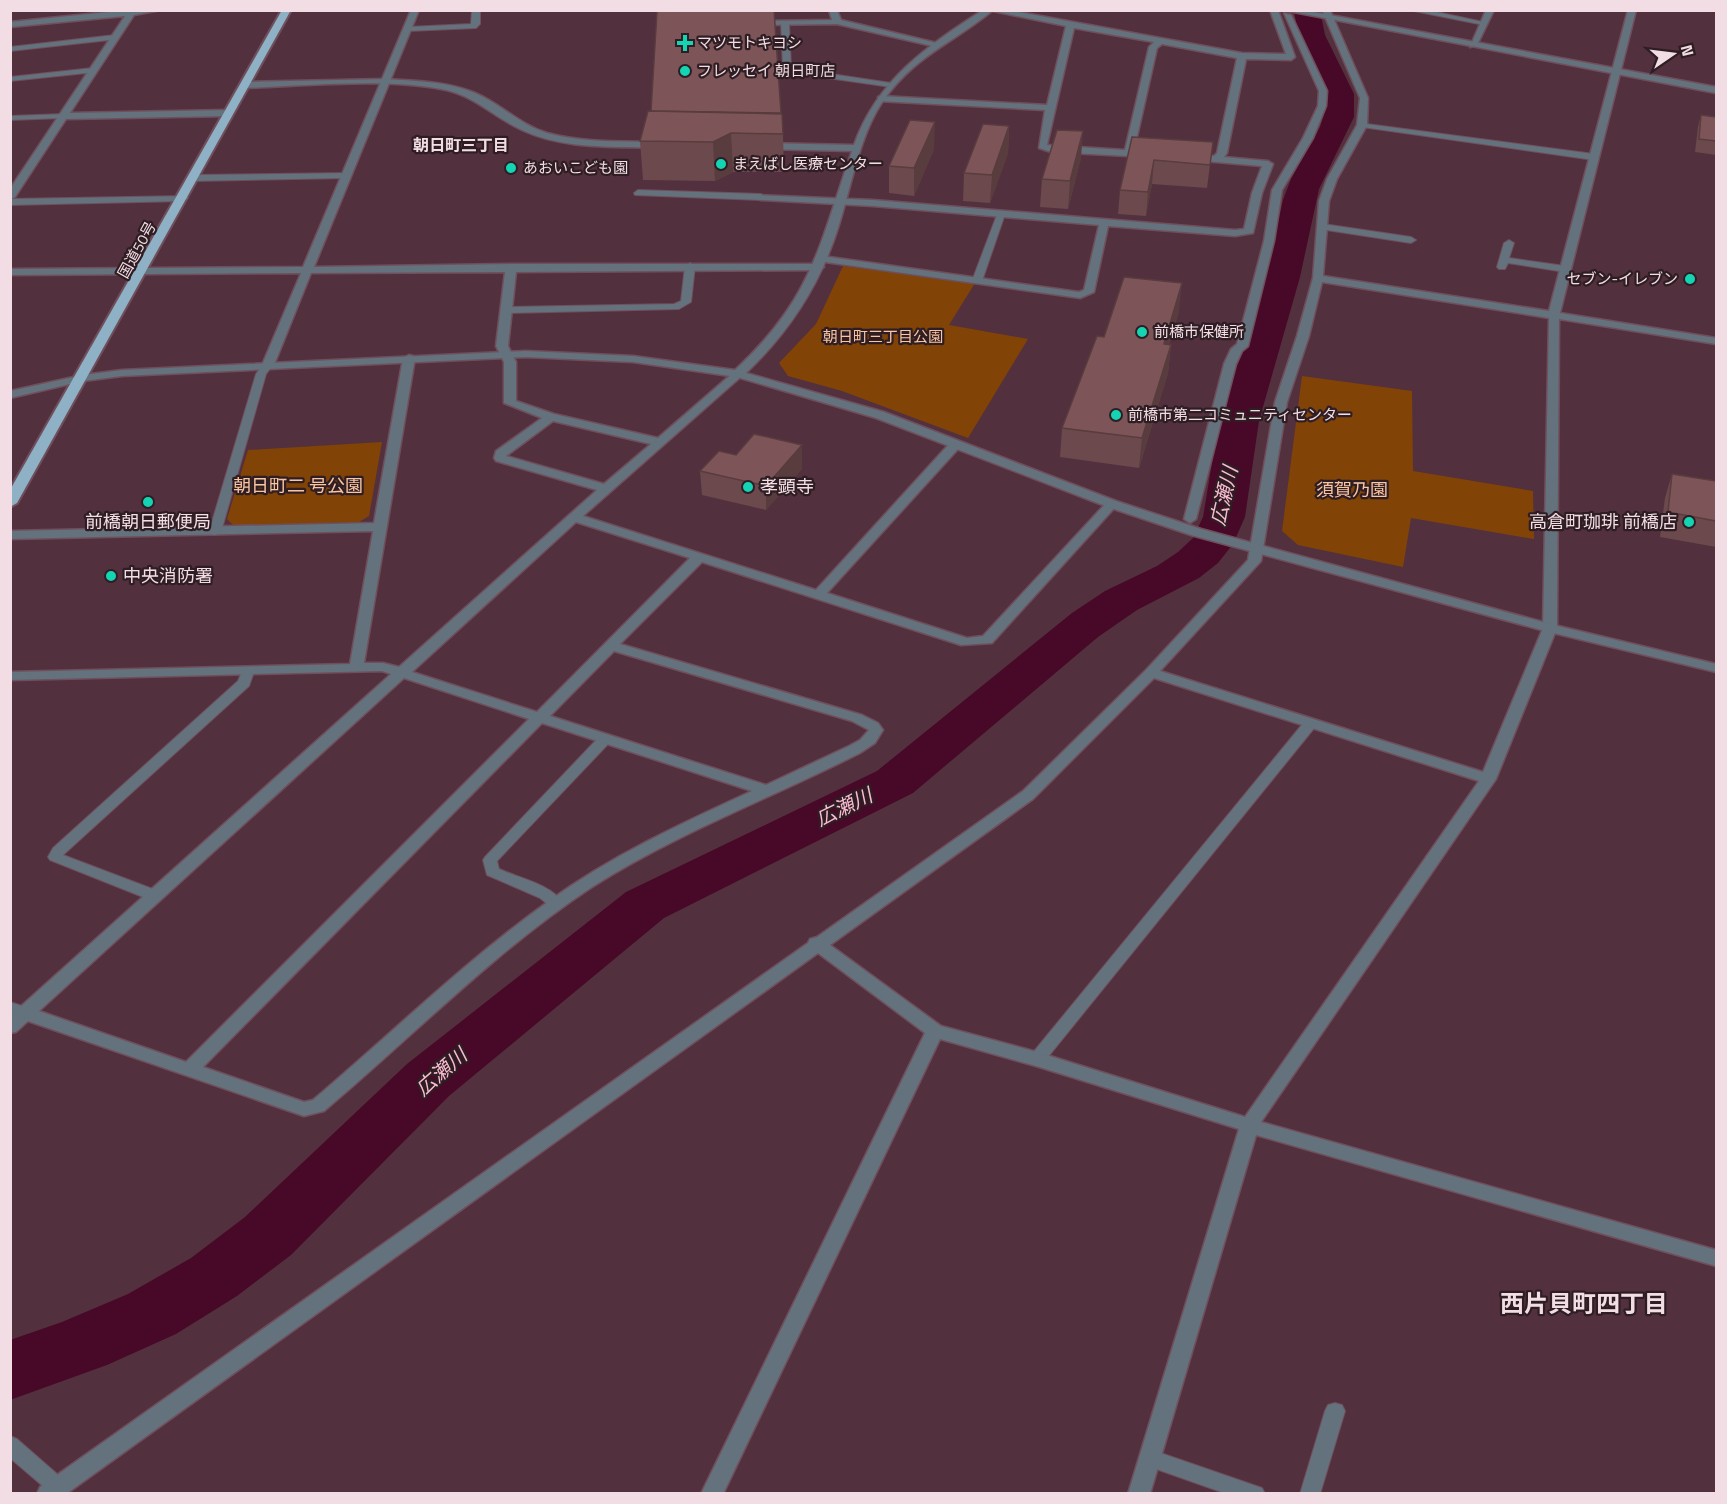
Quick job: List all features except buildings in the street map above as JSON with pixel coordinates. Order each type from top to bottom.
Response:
[{"type":"highway","name":"国道50号","points":[[10,503],[83,378],[287,10]]},
{"type":"street","points":[[10,25],[157,10]]},
{"type":"street","points":[[268,365],[415,10]]},
{"type":"street","points":[[833,10],[837,22]]},
{"type":"street","points":[[10,1027],[18,1011],[153,895],[574,517],[738,374],[784,328],[804,298],[821,263],[859,148],[881,99],[891,85],[937,44],[990,10],[1242,56],[1287,58],[1292,55],[1275,18],[1274,10]]},
{"type":"street","points":[[1473,45],[1490,10]]},
{"type":"street","points":[[1139,1494],[1250,1124],[1488,779],[1550,628],[1554,315],[1632,10]]},
{"type":"street","points":[[10,199],[62,116],[132,12]]},
{"type":"street","points":[[1190,519],[1195,510],[1230,364],[1237,349],[1242,346],[1269,240],[1277,190],[1308,138],[1322,106],[1323,91],[1289,12],[1324,15],[1616,73],[1716,90]]},
{"type":"street","points":[[57,1491],[816,943],[1028,795],[1151,673],[1254,561],[1258,549],[1281,402],[1303,336],[1318,278],[1327,193],[1362,125],[1364,98],[1324,15]]},
{"type":"street","points":[[740,24],[837,22],[937,44]]},
{"type":"street","points":[[1072,25],[1068,29],[1049,108],[1042,145],[1044,148],[1162,155]]},
{"type":"street","points":[[1129,153],[1153,47],[1160,41]]},
{"type":"street","points":[[1217,159],[1222,153],[1242,56]]},
{"type":"street","points":[[245,85],[385,82],[442,86],[473,95],[524,128],[544,135],[574,142],[675,145]]},
{"type":"street","points":[[881,99],[1049,108]]},
{"type":"street","points":[[62,116],[228,113]]},
{"type":"street","points":[[755,146],[859,148]]},
{"type":"street","points":[[761,197],[1234,233],[1249,231],[1257,193],[1268,164],[1184,157]]},
{"type":"street","points":[[10,272],[821,263],[1080,295],[1089,292],[1104,223]]},
{"type":"street","points":[[511,267],[502,346],[510,362],[510,403],[551,417],[660,442]]},
{"type":"street","points":[[1318,278],[1716,341]]},
{"type":"street","points":[[10,395],[83,378],[268,365],[507,355],[633,359],[738,374],[848,405],[1112,504],[1196,532],[1550,628],[1716,668]]},
{"type":"street","points":[[356,667],[409,358]]},
{"type":"street","points":[[551,417],[500,454],[500,458],[606,489]]},
{"type":"street","points":[[818,595],[954,446]]},
{"type":"street","points":[[574,517],[966,642],[987,640],[1112,504]]},
{"type":"street","points":[[10,535],[380,527]]},
{"type":"street","points":[[189,1070],[699,557]]},
{"type":"street","points":[[18,1011],[304,1110],[318,1106],[434,1002],[556,903],[651,848],[865,742],[874,736],[876,730],[857,718],[612,646]]},
{"type":"street","points":[[10,676],[248,672],[383,666],[767,791]]},
{"type":"street","points":[[1151,673],[1310,724],[1463,769],[1488,779]]},
{"type":"street","points":[[816,943],[935,1031],[1037,1059],[1215,1116],[1250,1124],[1284,1136],[1716,1258]]},
{"type":"street","points":[[712,1494],[935,1031]]},
{"type":"lane","points":[[408,29],[472,26],[476,24],[476,10]]},
{"type":"lane","points":[[1412,10],[1484,23]]},
{"type":"lane","points":[[785,23],[787,68],[789,70],[891,85]]},
{"type":"lane","points":[[10,49],[115,38]]},
{"type":"lane","points":[[10,80],[93,70]]},
{"type":"lane","points":[[10,118],[62,116]]},
{"type":"lane","points":[[1362,125],[1594,156]]},
{"type":"lane","points":[[194,178],[347,175]]},
{"type":"lane","points":[[638,193],[761,197]]},
{"type":"lane","points":[[10,199],[184,198]]},
{"type":"lane","points":[[977,281],[1001,214]]},
{"type":"lane","points":[[1323,227],[1411,240]]},
{"type":"lane","points":[[1509,243],[1503,265],[1565,269]]},
{"type":"lane","points":[[507,310],[676,307],[686,302],[690,266]]},
{"type":"lane","points":[[215,532],[261,374],[268,365]]},
{"type":"lane","points":[[153,895],[55,857],[58,851],[244,683],[248,672]]},
{"type":"lane","points":[[1037,1059],[1310,724]]},
{"type":"lane","points":[[556,903],[545,894],[492,872],[490,860],[605,739]]},
{"type":"lane","points":[[1310,1494],[1335,1411]]},
{"type":"lane","points":[[10,1445],[57,1491]]},
{"type":"lane","points":[[1149,1458],[1255,1494]]},
{"type":"green space","name":"朝日町三丁目公園","points":[[843,266],[975,283],[949,325],[1028,339],[968,438],[842,391],[788,376],[779,363],[816,324]]},
{"type":"green space","name":"須賀乃園","points":[[1302,376],[1412,391],[1413,471],[1533,491],[1534,539],[1411,518],[1403,567],[1298,545],[1282,531]]},
{"type":"green space","name":"朝日町二 号公園","points":[[382,442],[369,516],[359,522],[234,526],[227,519],[248,450]]},
{"type":"waterway","name":"広瀬川","points":[[10,1370],[83,1344],[152,1314],[214,1277],[268,1236],[428,1080],[645,905],[895,782],[1081,627],[1121,601],[1184,569],[1203,553],[1211,544],[1224,517],[1239,421],[1283,277],[1303,189],[1335,127],[1341,107],[1336,82],[1312,35],[1307,10]]},
{"type":"place","name":"マツモトキヨシ","points":[[685,43]]},
{"type":"place","name":"フレッセイ 朝日町店","points":[[685,71]]},
{"type":"place","name":"まえばし医療センター","points":[[721,164]]},
{"type":"place","name":"あおいこども園","points":[[511,168]]},
{"type":"place","name":"セブン-イレブン","points":[[1690,279]]},
{"type":"place","name":"前橋市保健所","points":[[1142,332]]},
{"type":"place","name":"前橋市第二コミュニティセンター","points":[[1116,415]]},
{"type":"place","name":"孝顕寺","points":[[748,487]]},
{"type":"place","name":"前橋朝日郵便局","points":[[148,502]]},
{"type":"place","name":"高倉町珈琲 前橋店","points":[[1689,522]]},
{"type":"place","name":"中央消防署","points":[[111,576]]},
{"type":"district","name":"朝日町三丁目","points":[[461,145]]},
{"type":"district","name":"西片貝町四丁目","points":[[1584,1304]]}]
